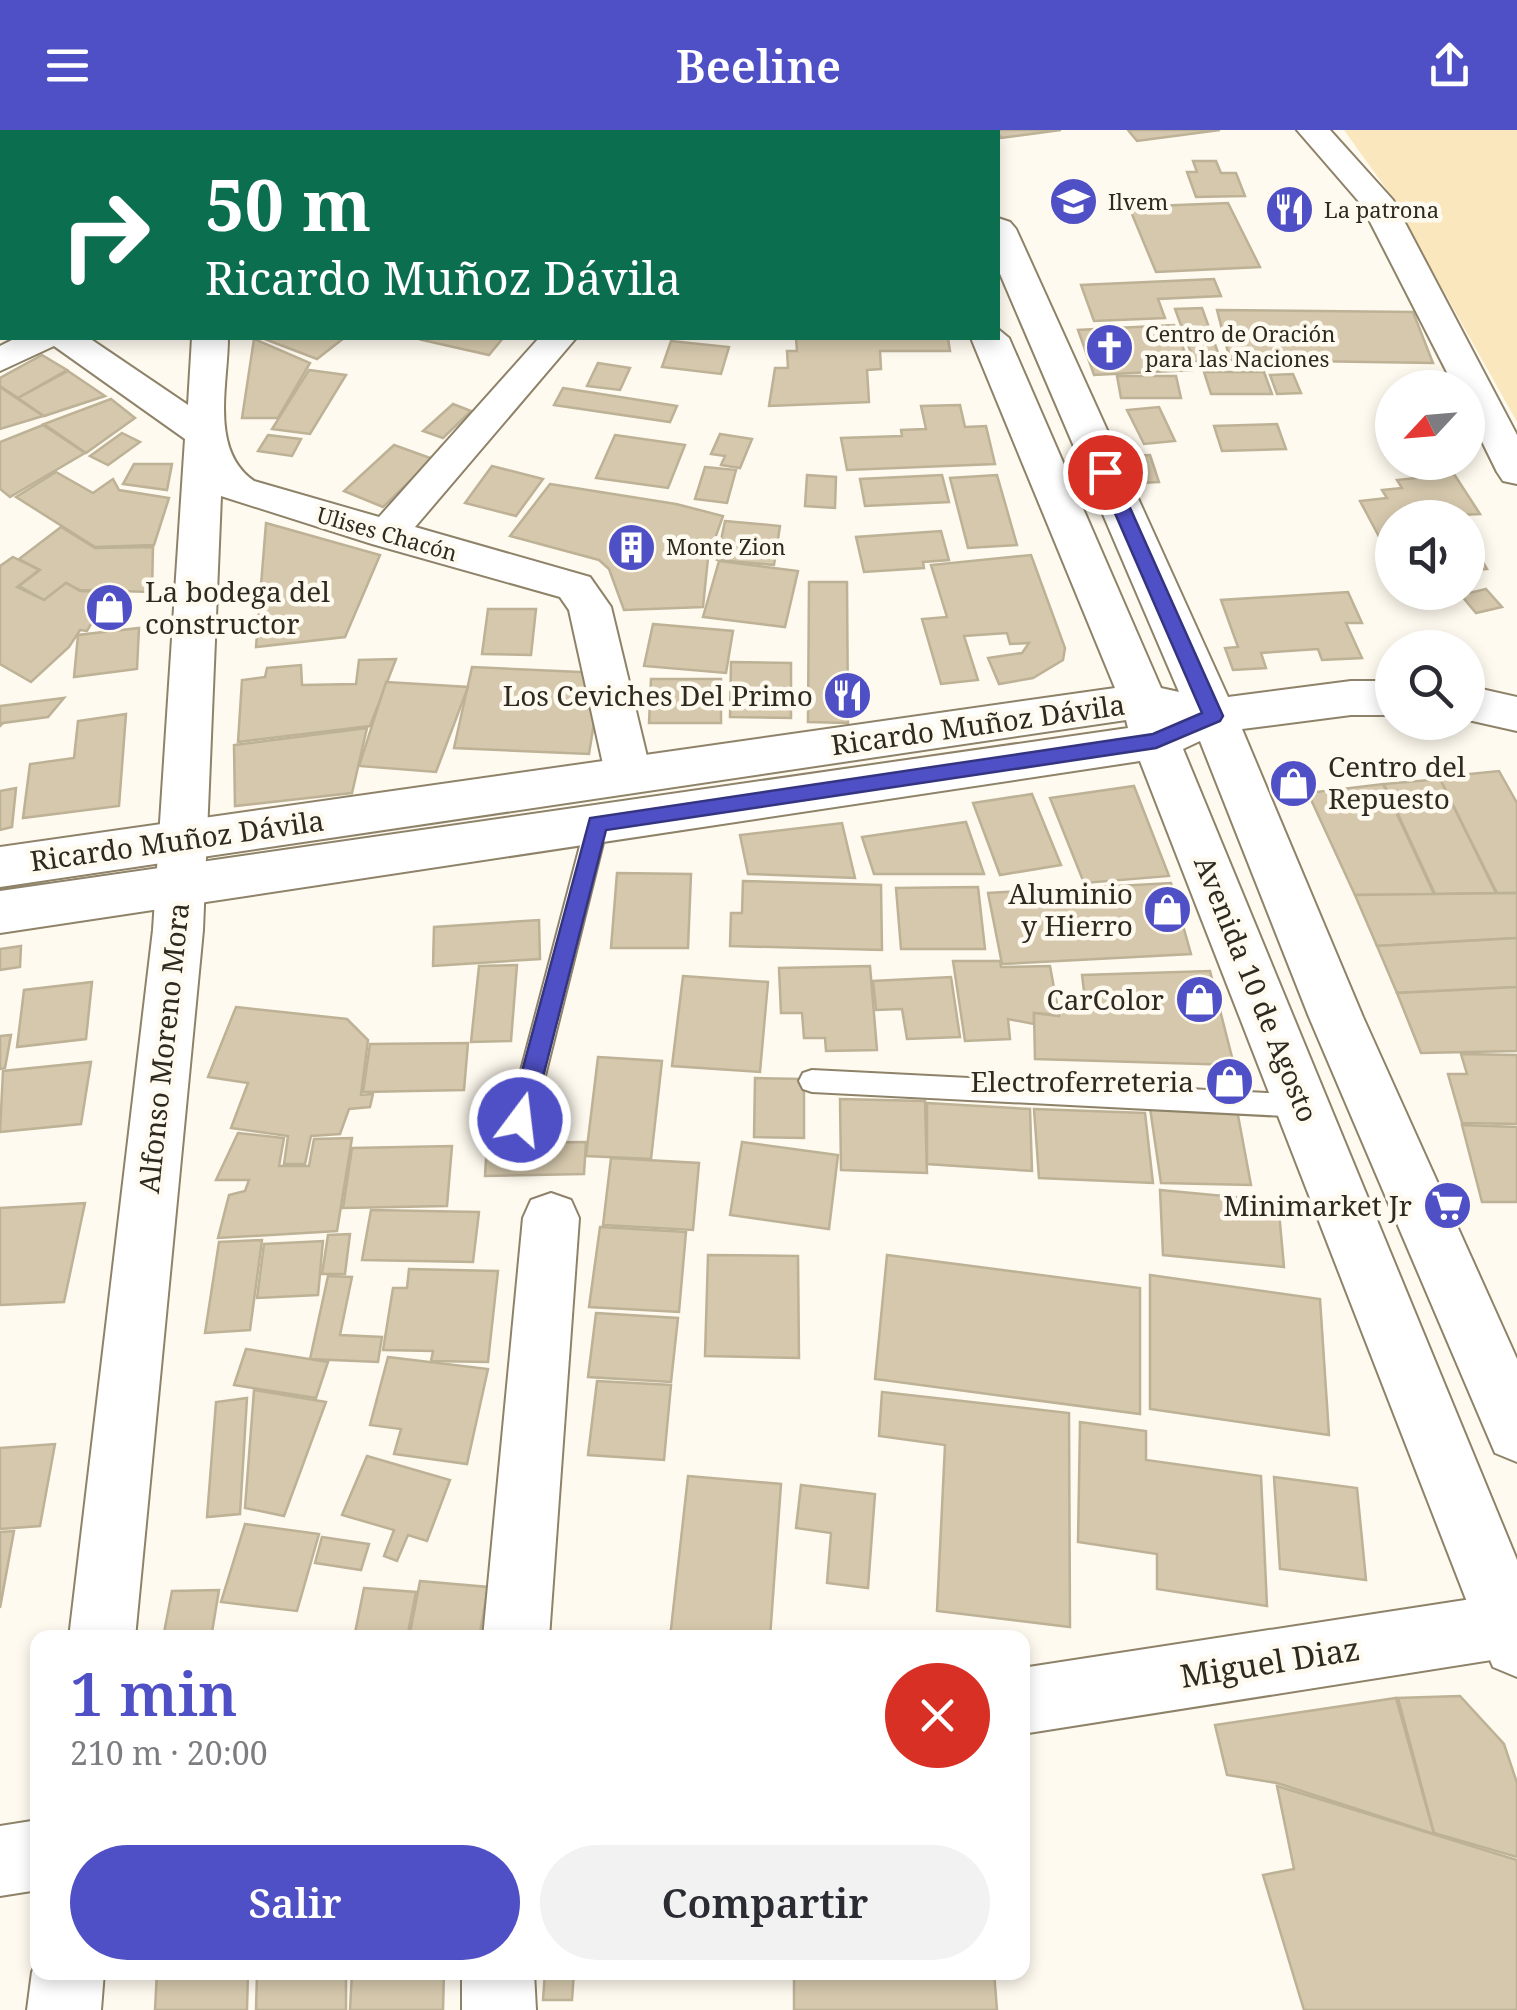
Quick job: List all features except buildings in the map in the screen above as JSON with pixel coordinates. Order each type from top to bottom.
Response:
[{"type":"main road","points":[[1000,234],[1213,716],[1336,1017],[1517,1432]]},
{"type":"main road","name":"Avenida 10 de Agosto","points":[[991,340],[1149,721],[1515,1631]]},
{"type":"main road","name":"Ricardo Muñoz Dávila","points":[[0,912],[181,864],[628,773],[1375,698]]},
{"type":"main road","points":[[1485,707],[1517,714]]},
{"type":"main road","name":"Ricardo Muñoz Dávila","points":[[0,867],[181,864],[597,823],[1149,721]]},
{"type":"street","points":[[1313,130],[1376,200],[1517,472]]},
{"type":"street","points":[[0,360],[39,340]]},
{"type":"street","name":"Ulises Chacón","points":[[69,340],[202,433],[227,482],[234,487],[386,535],[574,587],[590,607],[628,773]]},
{"type":"street","name":"Alfonso Moreno Mora","points":[[103,1630],[181,864],[210,340]]},
{"type":"street","points":[[386,535],[556,340]]},
{"type":"street","points":[[517,1630],[551,1218]]},
{"type":"street","name":"Miguel Diaz","points":[[1030,1700],[1515,1631]]},
{"type":"street","points":[[0,1862],[30,1856]]},
{"type":"street","points":[[64,2010],[67,1980]]},
{"type":"street","points":[[498,1980],[498,2010]]},
{"type":"lane","points":[[520,1120],[597,823]]},
{"type":"lane","points":[[812,1081],[1304,1106]]},
{"type":"shaded area","points":[[1344,130],[1517,130],[1517,422],[1387,190]]},
{"type":"place","name":"Ilvem","points":[[1073,202]]},
{"type":"place","name":"La patrona","points":[[1289,210]]},
{"type":"place","name":"Centro de Oración para las Naciones","points":[[1110,347]]},
{"type":"place","name":"Monte Zion","points":[[631,547]]},
{"type":"place","name":"La bodega del constructor","points":[[110,608]]},
{"type":"place","name":"Los Ceviches Del Primo","points":[[848,696]]},
{"type":"place","name":"Centro del Repuesto","points":[[1293,783]]},
{"type":"place","name":"Aluminio y Hierro","points":[[1168,910]]},
{"type":"place","name":"CarColor","points":[[1199,1000]]},
{"type":"place","name":"Electroferreteria","points":[[1229,1082]]},
{"type":"place","name":"Minimarket Jr","points":[[1447,1206]]},
{"type":"route","points":[[520,1120],[597,823],[1156,740],[1213,716],[1105,472]]}]
